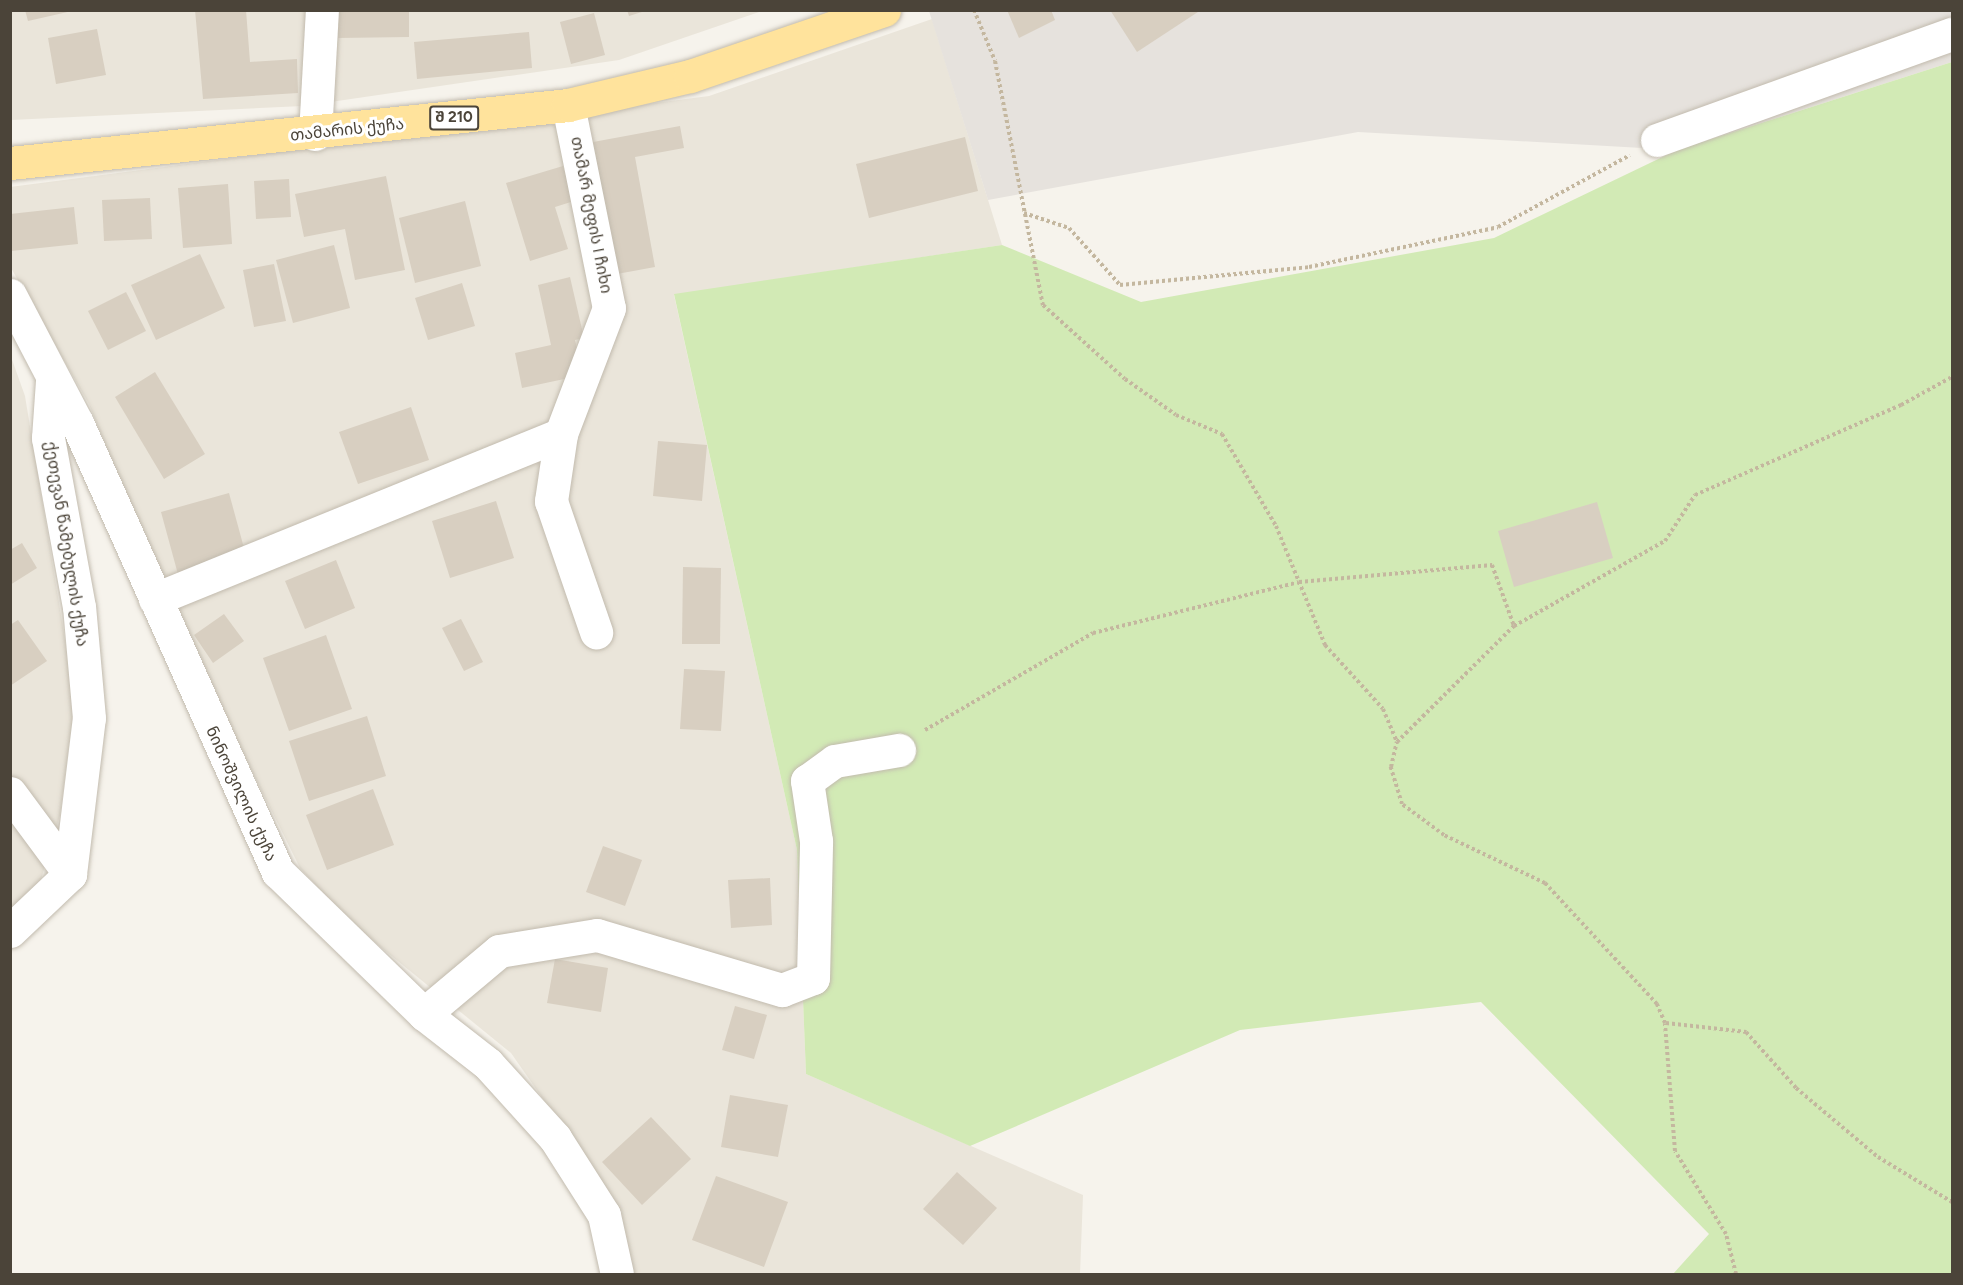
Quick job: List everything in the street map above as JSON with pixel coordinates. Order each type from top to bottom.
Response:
[{"type":"main road","name":"თამარის ქუჩა","points":[[10,163],[315,134],[568,105],[690,76],[884,10]]},
{"type":"street","points":[[315,134],[322,10]]},
{"type":"street","points":[[1657,140],[1953,34]]},
{"type":"street","name":"თამარ მეფის I ჩიხი","points":[[568,105],[609,308],[561,434],[551,501],[596,632]]},
{"type":"street","name":"ნინოშვილის ქუჩა","points":[[10,295],[52,381],[77,423],[278,872],[424,1014],[488,1064],[555,1138],[604,1215],[617,1275]]},
{"type":"street","name":"ქეთევან წამებულის ქუჩა","points":[[52,381],[48,438],[79,607],[89,718],[70,874]]},
{"type":"street","points":[[155,599],[561,434]]},
{"type":"street","points":[[424,1014],[499,951],[597,935],[782,990],[813,978],[816,841],[807,781],[835,761],[899,750]]},
{"type":"street","points":[[10,794],[70,874],[10,932]]},
{"type":"path","points":[[974,10],[995,61],[1043,304],[1125,379],[1176,416],[1222,434],[1276,526],[1325,645],[1383,709],[1397,742]]},
{"type":"path","points":[[1024,213],[1069,228],[1120,285],[1309,267],[1498,227],[1657,140]]},
{"type":"path","points":[[1736,1275],[1726,1234],[1675,1151],[1665,1023],[1657,1004],[1545,883],[1444,835],[1402,804],[1391,767],[1397,742],[1514,626],[1665,541],[1695,495],[1901,405],[1953,377]]},
{"type":"path","points":[[899,750],[943,717],[1094,633],[1299,582],[1492,565],[1514,626]]},
{"type":"path","points":[[1665,1023],[1746,1032],[1796,1088],[1869,1149],[1953,1202]]},
{"type":"shaded area","points":[[10,11],[762,11],[619,60],[303,106],[11,120]]},
{"type":"shaded area","points":[[929,11],[1952,11],[1952,62],[1677,150],[1358,132],[988,200]]},
{"type":"shaded area","points":[[932,19],[1002,245],[674,295],[797,850],[806,1074],[1083,1195],[1080,1274],[632,1274],[617,1205],[511,1053],[351,923],[300,868],[172,610],[89,404],[11,268],[10,187],[709,96]]},
{"type":"shaded area","points":[[10,354],[25,396],[75,701],[60,815],[39,886],[10,926]]},
{"type":"green space","points":[[1952,62],[1952,1274],[1673,1274],[1709,1234],[1481,1002],[1240,1030],[970,1146],[806,1074],[797,850],[674,294],[1002,245],[1141,302],[1494,238],[1677,150]]},
{"type":"building","points":[[25,10],[72,10],[72,11],[28,21]]},
{"type":"building","points":[[195,10],[246,10],[250,62],[297,59],[298,93],[203,99]]},
{"type":"building","points":[[338,10],[409,10],[409,37],[338,38]]},
{"type":"building","points":[[627,10],[645,10],[645,11],[629,16]]},
{"type":"building","points":[[1007,10],[1051,10],[1055,20],[1019,38]]},
{"type":"building","points":[[1110,10],[1201,10],[1137,52]]},
{"type":"building","points":[[594,13],[605,55],[571,64],[560,22]]},
{"type":"building","points":[[97,29],[106,75],[56,84],[48,38]]},
{"type":"building","points":[[529,32],[532,68],[417,79],[414,42]]},
{"type":"building","points":[[680,126],[684,148],[635,157],[655,267],[617,274],[593,142]]},
{"type":"building","points":[[965,137],[978,191],[869,218],[856,164]]},
{"type":"building","points":[[563,166],[574,201],[555,207],[568,249],[530,261],[506,183]]},
{"type":"building","points":[[386,176],[405,270],[355,280],[345,229],[304,237],[295,194]]},
{"type":"building","points":[[289,179],[291,217],[256,219],[254,181]]},
{"type":"building","points":[[228,184],[232,244],[183,248],[178,188]]},
{"type":"building","points":[[150,198],[152,239],[104,241],[102,200]]},
{"type":"building","points":[[465,201],[481,266],[415,283],[399,218]]},
{"type":"building","points":[[74,207],[78,244],[11,251],[10,214]]},
{"type":"building","points":[[334,245],[350,308],[293,323],[276,260]]},
{"type":"building","points":[[200,254],[225,308],[156,340],[131,285]]},
{"type":"building","points":[[274,264],[286,321],[254,327],[243,270]]},
{"type":"building","points":[[570,277],[584,338],[575,340],[583,375],[522,388],[515,353],[551,345],[538,285]]},
{"type":"building","points":[[462,283],[475,326],[428,340],[415,298]]},
{"type":"building","points":[[126,292],[146,331],[108,350],[88,311]]},
{"type":"building","points":[[155,372],[205,454],[164,479],[115,397]]},
{"type":"building","points":[[411,407],[429,460],[358,484],[339,432]]},
{"type":"building","points":[[658,441],[707,445],[702,501],[653,496]]},
{"type":"building","points":[[229,493],[247,559],[179,578],[161,512]]},
{"type":"building","points":[[496,501],[514,558],[450,578],[432,521]]},
{"type":"building","points":[[1597,502],[1613,558],[1514,587],[1498,531]]},
{"type":"building","points":[[22,543],[37,568],[10,585],[10,550]]},
{"type":"building","points":[[336,560],[355,608],[305,629],[285,581]]},
{"type":"building","points":[[683,567],[721,568],[720,644],[682,644]]},
{"type":"building","points":[[224,614],[244,641],[213,663],[194,635]]},
{"type":"building","points":[[461,619],[483,662],[464,671],[442,628]]},
{"type":"building","points":[[18,620],[47,661],[10,686],[10,625]]},
{"type":"building","points":[[326,635],[352,709],[289,731],[263,658]]},
{"type":"building","points":[[684,669],[725,671],[721,731],[680,729]]},
{"type":"building","points":[[367,716],[386,776],[309,801],[289,741]]},
{"type":"building","points":[[373,789],[394,845],[327,870],[306,815]]},
{"type":"building","points":[[603,846],[642,860],[625,906],[586,892]]},
{"type":"building","points":[[770,878],[772,925],[731,928],[728,880]]},
{"type":"building","points":[[555,959],[608,968],[601,1012],[547,1003]]},
{"type":"building","points":[[735,1006],[767,1015],[754,1059],[722,1050]]},
{"type":"building","points":[[730,1095],[788,1105],[778,1157],[721,1147]]},
{"type":"building","points":[[651,1117],[691,1159],[642,1205],[602,1162]]},
{"type":"building","points":[[957,1172],[997,1208],[963,1245],[923,1209]]},
{"type":"building","points":[[716,1176],[788,1202],[764,1267],[692,1240]]}]
